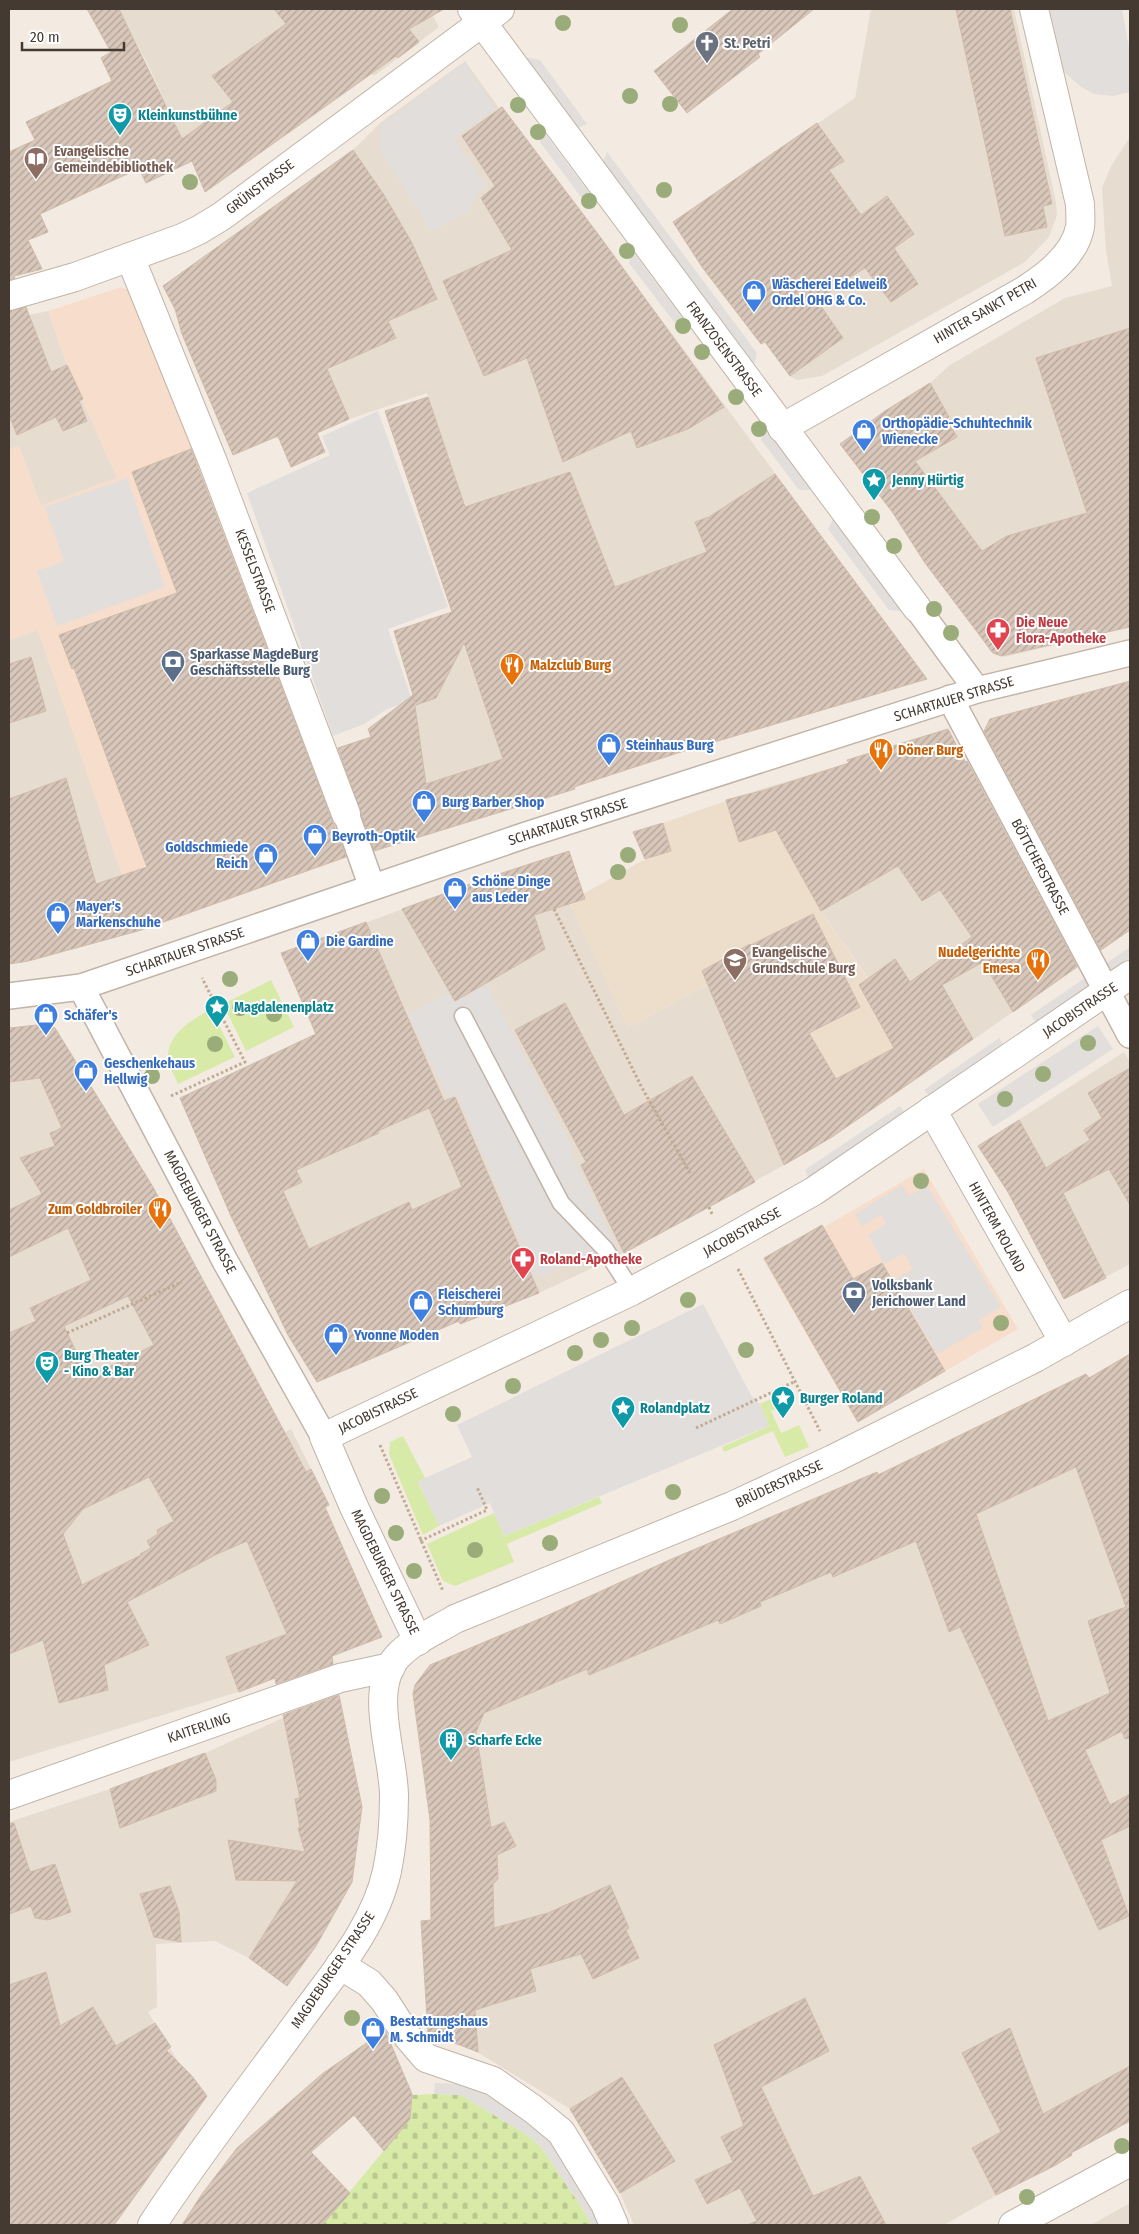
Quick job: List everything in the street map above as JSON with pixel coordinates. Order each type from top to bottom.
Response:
[{"type":"street","name":"HINTER SANKT PETRI","points":[[782,428],[1025,290],[1049,274],[1075,242],[1080,227],[1080,204],[1034,9]]},
{"type":"street","name":"FRANZOSENSTRASSE","points":[[485,13],[782,428],[977,690]]},
{"type":"street","name":"GRÜNSTRASSE","points":[[9,296],[74,277],[199,230],[222,216],[485,13]]},
{"type":"street","name":"KESSELSTRASSE","points":[[130,257],[213,462],[372,887]]},
{"type":"street","name":"SCHARTAUER STRASSE","points":[[9,996],[82,988],[526,835],[950,698],[1130,653]]},
{"type":"street","name":"BÖTTCHERSTRASSE","points":[[950,698],[1130,1035]]},
{"type":"street","name":"JACOBISTRASSE","points":[[324,1437],[632,1291],[814,1191],[1130,975]]},
{"type":"street","name":"MAGDEBURGER STRASSE","points":[[82,988],[226,1261],[297,1392],[324,1437],[354,1507],[418,1641],[398,1656],[391,1667],[384,1685],[383,1704],[394,1795],[392,1835],[387,1871],[374,1913],[340,1966],[152,2225]]},
{"type":"street","name":"HINTERM ROLAND","points":[[932,1110],[1064,1342]]},
{"type":"street","name":"BRÜDERSTRASSE","points":[[418,1641],[455,1619],[732,1506],[833,1459],[1064,1342],[1130,1304]]},
{"type":"street","name":"KAITERLING","points":[[9,1795],[340,1678],[391,1667]]},
{"type":"street","points":[[340,1966],[370,1983],[384,2000],[408,2037],[426,2058],[493,2081],[533,2109],[561,2132],[605,2204],[614,2225]]},
{"type":"street","points":[[1013,2225],[1130,2162]]},
{"type":"lane","points":[[463,1016],[561,1203],[605,1248],[632,1291]]},
{"type":"path","points":[[554,909],[641,1086],[690,1173]]},
{"type":"path","points":[[178,1093],[245,1062],[188,951]]},
{"type":"path","points":[[724,1242],[796,1381],[833,1459]]},
{"type":"path","points":[[67,1333],[182,1282]]},
{"type":"path","points":[[696,1428],[796,1381]]},
{"type":"path","points":[[368,1415],[420,1542],[455,1619]]},
{"type":"path","points":[[420,1542],[487,1510],[476,1487]]},
{"type":"shaded area","points":[[119,9],[429,9],[439,27],[374,76],[372,74],[206,192],[148,65]]},
{"type":"shaded area","points":[[871,9],[1014,9],[1056,202],[1057,215],[1049,237],[1025,262],[822,376],[797,380],[790,376],[765,342],[761,344],[697,259],[673,222],[855,98]]},
{"type":"shaded area","points":[[1044,9],[1122,9],[1130,53],[1130,92],[1113,96],[1094,94],[1081,87],[1056,65]]},
{"type":"shaded area","points":[[525,57],[540,60],[587,124],[578,128]]},
{"type":"shaded area","points":[[465,61],[499,108],[502,106],[598,234],[923,673],[920,681],[684,751],[592,780],[575,787],[575,789],[368,853],[335,749],[371,737],[368,729],[394,710],[416,705],[395,631],[456,623],[498,744],[522,735],[611,575],[570,472],[465,507],[427,393],[349,419],[318,432],[317,434],[325,452],[291,467],[280,440],[275,437],[233,455],[199,373],[179,316],[163,286],[243,231],[328,370],[352,358],[388,321],[348,221],[316,176],[353,150],[380,123]]},
{"type":"shaded area","points":[[464,63],[496,108],[453,139],[485,184],[465,213],[432,231],[379,148],[382,125]]},
{"type":"shaded area","points":[[543,131],[593,198],[581,197],[540,142]]},
{"type":"shaded area","points":[[1130,137],[1130,627],[1004,657],[991,652],[893,513],[840,444],[930,383],[950,365],[1065,298],[1112,286],[1106,251],[1102,188],[1111,166]]},
{"type":"shaded area","points":[[607,152],[757,353],[754,366],[603,162]]},
{"type":"shaded area","points":[[633,252],[684,320],[674,322],[629,263]]},
{"type":"shaded area","points":[[121,287],[132,292],[195,448],[349,856],[141,931],[38,630],[9,640],[9,449],[19,446],[41,506],[117,478],[67,365],[48,311]]},
{"type":"shaded area","points":[[48,311],[67,365],[117,478],[41,506],[19,446],[9,449],[9,322]]},
{"type":"shaded area","points":[[378,411],[448,607],[388,629],[412,700],[387,709],[364,724],[333,736],[247,493],[330,455],[322,436]]},
{"type":"shaded area","points":[[766,429],[811,490],[799,490],[761,440]]},
{"type":"shaded area","points":[[127,478],[165,587],[57,626],[37,571],[64,561],[45,507]]},
{"type":"shaded area","points":[[833,519],[901,611],[889,610],[828,529]]},
{"type":"shaded area","points":[[38,630],[141,930],[27,962],[9,964],[9,640]]},
{"type":"shaded area","points":[[948,729],[1079,966],[914,1081],[858,984],[868,978],[821,911],[776,830],[739,842],[725,800],[848,763],[847,760]]},
{"type":"shaded area","name":"Evangelische Grundschule Burg","points":[[726,801],[740,842],[776,830],[821,911],[868,979],[858,985],[914,1081],[832,1137],[795,1159],[755,1091],[708,985],[628,1027],[570,905],[585,899],[583,894],[642,861],[671,851],[663,823]]},
{"type":"shaded area","points":[[569,851],[585,899],[570,904],[628,1027],[708,985],[755,1091],[795,1159],[624,1253],[539,1293],[460,1324],[459,1321],[317,1382],[288,1335],[231,1216],[180,1098],[315,1034],[308,1017],[289,951],[484,879]]},
{"type":"shaded area","points":[[1130,947],[1130,958],[1036,1023],[1031,1015]]},
{"type":"shaded area","points":[[487,985],[573,1149],[570,1152],[615,1243],[537,1278],[457,1094],[449,1097],[408,1015],[448,993],[453,1003]]},
{"type":"shaded area","points":[[46,1024],[55,1028],[148,1178],[284,1433],[291,1429],[329,1505],[325,1508],[382,1637],[238,1692],[9,1762],[9,1028]]},
{"type":"shaded area","points":[[1098,1026],[1113,1049],[993,1127],[978,1104]]},
{"type":"shaded area","points":[[999,1038],[1004,1045],[930,1097],[924,1090]]},
{"type":"shaded area","points":[[1124,1052],[1130,1062],[1130,1264],[1064,1299],[1008,1192],[978,1146]]},
{"type":"shaded area","points":[[900,1106],[905,1113],[809,1179],[805,1170]]},
{"type":"shaded area","points":[[924,1169],[1018,1329],[857,1422],[763,1259],[822,1225],[824,1227]]},
{"type":"shaded area","points":[[902,1185],[909,1196],[927,1185],[1001,1307],[979,1320],[983,1328],[937,1354],[894,1280],[913,1269],[904,1253],[884,1264],[868,1235],[886,1224],[881,1215],[862,1226],[855,1214]]},
{"type":"shaded area","points":[[703,1304],[751,1395],[760,1404],[769,1426],[504,1536],[490,1503],[439,1526],[418,1481],[472,1457],[457,1425]]},
{"type":"shaded area","points":[[1130,1354],[1130,2121],[1071,2153],[1072,2155],[1045,2171],[944,2225],[634,2225],[620,2193],[570,2109],[474,2050],[428,2033],[421,1921],[431,1920],[430,1820],[413,1694],[415,1685],[430,1665],[607,1590],[606,1588],[666,1565],[665,1561],[877,1472],[878,1474],[1007,1413],[1089,1378]]},
{"type":"shaded area","points":[[340,1698],[362,1807],[354,1866],[342,1899],[316,1946],[287,1985],[249,1958],[215,1941],[156,1944],[157,2007],[148,2012],[179,2063],[171,2145],[114,2225],[9,2225],[9,1822],[110,1789],[205,1753],[283,1718]]},
{"type":"shaded area","points":[[435,2083],[464,2084],[482,2092],[547,2132],[604,2225],[591,2225],[586,2214],[541,2147],[530,2137],[461,2095],[434,2094]]},
{"type":"shaded area","points":[[1130,2203],[1130,2225],[1091,2225],[1096,2222]]},
{"type":"green space","points":[[271,980],[294,1027],[246,1051],[223,1004]]},
{"type":"green space","points":[[211,1009],[235,1057],[178,1084],[168,1061],[172,1041],[183,1028]]},
{"type":"green space","points":[[784,1393],[788,1403],[771,1411],[781,1433],[799,1425],[809,1447],[785,1457],[773,1431],[724,1452],[722,1447],[769,1426],[760,1404]]},
{"type":"green space","points":[[403,1436],[425,1478],[418,1482],[439,1526],[423,1535],[389,1454],[390,1442]]},
{"type":"green space","points":[[599,1497],[602,1503],[507,1544],[514,1562],[455,1586],[443,1581],[427,1544],[494,1513],[504,1536]]},
{"type":"green space","points":[[412,2095],[461,2095],[530,2137],[541,2147],[586,2214],[591,2225],[322,2225],[410,2119]]},
{"type":"building","points":[[87,9],[119,9],[182,139],[233,102],[212,76],[286,24],[274,9],[444,9],[409,29],[419,42],[398,58],[396,56],[205,192],[192,161],[146,183],[140,171],[149,164],[40,214],[48,232],[28,240],[42,269],[14,276],[15,278],[9,280],[9,152],[35,140],[26,122],[112,81],[101,58],[111,52]]},
{"type":"building","name":"St. Petri","points":[[733,9],[814,9],[758,54],[760,57],[687,113],[654,71]]},
{"type":"building","points":[[956,9],[1010,9],[1052,204],[1043,206],[1047,227],[1005,236]]},
{"type":"building","points":[[502,107],[598,234],[724,407],[688,429],[637,448],[631,431],[563,462],[527,358],[484,376],[443,281],[512,250],[481,198],[495,186],[462,136]]},
{"type":"building","points":[[817,123],[844,161],[829,170],[861,215],[887,196],[914,234],[894,248],[918,284],[891,302],[865,268],[839,284],[818,302],[843,338],[790,376],[765,342],[761,344],[702,267],[673,222]]},
{"type":"building","points":[[353,150],[384,195],[412,243],[437,299],[388,321],[396,338],[327,369],[349,419],[317,433],[325,452],[291,467],[278,436],[233,455],[182,334],[175,309],[163,286]]},
{"type":"building","points":[[26,307],[51,372],[67,365],[83,399],[79,401],[87,421],[63,431],[56,417],[17,435],[9,415],[9,311]]},
{"type":"building","points":[[1130,328],[1130,627],[1001,656],[993,653],[925,563],[893,513],[840,444],[885,411],[930,383],[949,417],[946,419],[957,437],[915,461],[982,551],[1007,536],[1087,513],[1036,358]]},
{"type":"building","points":[[428,397],[465,507],[570,472],[615,587],[707,552],[695,522],[709,517],[775,474],[927,679],[684,751],[574,787],[575,789],[374,851],[338,748],[371,737],[368,729],[413,695],[394,631],[452,612],[385,411]],"holes":[[[464,643],[503,759],[426,784],[414,699],[416,705],[436,698]]]},
{"type":"building","name":"Sparkasse MagdeBurg Geschäftsstelle Burg","points":[[191,449],[346,857],[138,931],[28,961],[9,964],[9,799],[66,778],[96,884],[147,867],[74,668],[72,669],[59,635],[177,593],[132,472]]},
{"type":"building","points":[[31,657],[46,711],[9,723],[9,664]]},
{"type":"building","points":[[1130,681],[1130,930],[1101,950],[984,731],[990,719]]},
{"type":"building","points":[[948,729],[1077,967],[1013,1012],[983,962],[942,985],[973,1039],[832,1137],[784,1165],[702,971],[750,944],[813,914],[860,1007],[809,1033],[836,1079],[894,1048],[859,985],[895,959],[910,982],[972,937],[940,890],[922,901],[898,866],[821,911],[776,830],[739,842],[726,800],[765,790],[849,763],[847,760]]},
{"type":"building","points":[[663,823],[671,851],[645,859],[633,832]]},
{"type":"building","points":[[569,851],[585,899],[534,915],[545,949],[455,1001],[402,909]]},
{"type":"building","points":[[366,922],[444,1101],[455,1097],[539,1293],[460,1324],[459,1321],[317,1382],[288,1335],[231,1216],[180,1098],[316,1034],[281,953]],"holes":[[[429,1108],[462,1187],[412,1210],[409,1202],[309,1249],[283,1191],[302,1182],[296,1170],[379,1133],[378,1131]]]},
{"type":"building","points":[[565,1003],[624,1115],[692,1076],[755,1182],[624,1253],[581,1165],[586,1162],[515,1030]]},
{"type":"building","points":[[46,1024],[55,1028],[153,1187],[306,1472],[311,1469],[329,1505],[325,1507],[382,1637],[332,1656],[333,1664],[276,1684],[275,1678],[239,1692],[226,1657],[287,1634],[247,1541],[217,1554],[127,1602],[149,1645],[104,1665],[108,1690],[59,1703],[43,1640],[9,1654],[9,1333],[36,1321],[30,1308],[91,1280],[68,1228],[9,1257],[9,1210],[42,1194],[20,1158],[55,1146],[50,1133],[62,1128],[40,1078],[9,1082],[9,1028]],"holes":[[[128,1296],[154,1345],[88,1377],[64,1326]],[[149,1477],[174,1521],[157,1530],[158,1534],[147,1541],[151,1548],[141,1555],[82,1585],[63,1534],[83,1509]]]},
{"type":"building","points":[[1130,1068],[1130,1205],[1109,1169],[1063,1193],[1106,1278],[1064,1299],[1008,1192],[978,1146],[1019,1120],[1046,1168],[1090,1140],[1084,1130],[1102,1118],[1088,1093]]},
{"type":"building","name":"Volksbank Jerichower Land","points":[[822,1225],[853,1279],[882,1263],[945,1371],[858,1422],[764,1258]]},
{"type":"building","points":[[1130,1354],[1130,1738],[1125,1739],[1122,1731],[1085,1750],[1110,1805],[1130,1794],[1130,1826],[1101,1840],[1129,1916],[1099,1930],[960,1627],[949,1632],[916,1541],[833,1577],[831,1572],[760,1602],[761,1606],[720,1624],[718,1620],[589,1675],[587,1669],[484,1713],[476,1732],[491,1828],[504,1822],[516,1846],[497,1855],[498,1879],[493,1884],[494,1928],[548,1913],[610,1885],[629,1928],[626,1930],[639,1958],[593,1979],[581,1954],[530,1969],[536,1991],[475,2010],[478,2052],[428,2033],[421,1921],[431,1920],[430,1820],[413,1694],[415,1685],[430,1665],[877,1472],[878,1475],[1086,1374],[1089,1378]],"holes":[[[1076,1467],[1126,1607],[1088,1621],[1110,1693],[1048,1721],[976,1514]]]},
{"type":"building","points":[[339,1695],[362,1807],[352,1882],[316,1946],[287,1986],[249,1958],[297,1881],[236,1880],[228,1840],[305,1852],[298,1828],[300,1828],[295,1799],[300,1798],[283,1715]]},
{"type":"building","points":[[205,1753],[216,1780],[216,1791],[120,1828],[110,1789]]},
{"type":"building","points":[[14,1823],[30,1872],[55,1864],[71,1912],[48,1920],[35,1918],[31,1906],[9,1914],[9,1824]]},
{"type":"building","points":[[170,1886],[179,1912],[181,1942],[154,1937],[140,1894]]},
{"type":"building","points":[[46,1972],[60,2026],[93,2007],[116,2046],[155,2023],[171,2047],[166,2050],[192,2076],[207,2096],[114,2225],[9,2225],[9,1985]]},
{"type":"building","points":[[805,1998],[829,2051],[761,2087],[813,2196],[860,2176],[886,2225],[747,2225],[757,2221],[740,2188],[707,2204],[695,2180],[733,2162],[721,2137],[744,2126],[714,2045]]},
{"type":"building","points":[[1010,2028],[1043,2114],[1130,2066],[1130,2121],[1071,2153],[1072,2155],[1054,2166],[996,2195],[972,2148],[1001,2132],[962,2053]]},
{"type":"building","points":[[385,2030],[412,2094],[410,2119],[384,2151],[354,2115],[311,2152],[350,2193],[322,2225],[182,2225],[202,2194],[237,2148],[322,2074]]},
{"type":"building","points":[[622,2077],[675,2161],[620,2193],[570,2109]]},
{"type":"place","name":"St. Petri","points":[[707,64]]},
{"type":"place","name":"Kleinkunstbühne","points":[[120,136]]},
{"type":"place","name":"Evangelische Gemeindebibliothek","points":[[36,180]]},
{"type":"place","name":"Wäscherei Edelweiß Ordel OHG & Co.","points":[[754,313]]},
{"type":"place","name":"Orthopädie-Schuhtechnik Wienecke","points":[[864,452]]},
{"type":"place","name":"Jenny Hürtig","points":[[874,501]]},
{"type":"place","name":"Die Neue Flora-Apotheke","points":[[998,651]]},
{"type":"place","name":"Sparkasse MagdeBurg Geschäftsstelle Burg","points":[[173,683]]},
{"type":"place","name":"Malzclub Burg","points":[[512,686]]},
{"type":"place","name":"Steinhaus Burg","points":[[609,766]]},
{"type":"place","name":"Döner Burg","points":[[881,771]]},
{"type":"place","name":"Burg Barber Shop","points":[[424,823]]},
{"type":"place","name":"Beyroth-Optik","points":[[315,857]]},
{"type":"place","name":"Goldschmiede Reich","points":[[266,876]]},
{"type":"place","name":"Schöne Dinge aus Leder","points":[[455,910]]},
{"type":"place","name":"Mayer's Markenschuhe","points":[[58,935]]},
{"type":"place","name":"Die Gardine","points":[[308,962]]},
{"type":"place","name":"Evangelische Grundschule Burg","points":[[735,981]]},
{"type":"place","name":"Nudelgerichte Emesa","points":[[1038,981]]},
{"type":"place","name":"Magdalenenplatz","points":[[217,1028]]},
{"type":"place","name":"Schäfer's","points":[[46,1036]]},
{"type":"place","name":"Geschenkehaus Hellwig","points":[[86,1092]]},
{"type":"place","name":"Zum Goldbroiler","points":[[160,1230]]},
{"type":"place","name":"Roland-Apotheke","points":[[523,1280]]},
{"type":"place","name":"Volksbank Jerichower Land","points":[[854,1314]]},
{"type":"place","name":"Fleischerei Schumburg","points":[[421,1323]]},
{"type":"place","name":"Yvonne Moden","points":[[336,1356]]},
{"type":"place","name":"Burg Theater - Kino & Bar","points":[[47,1384]]},
{"type":"place","name":"Burger Roland","points":[[783,1419]]},
{"type":"place","name":"Rolandplatz","points":[[623,1429]]},
{"type":"place","name":"Scharfe Ecke","points":[[451,1761]]},
{"type":"place","name":"Bestattungshaus M. Schmidt","points":[[373,2050]]}]
